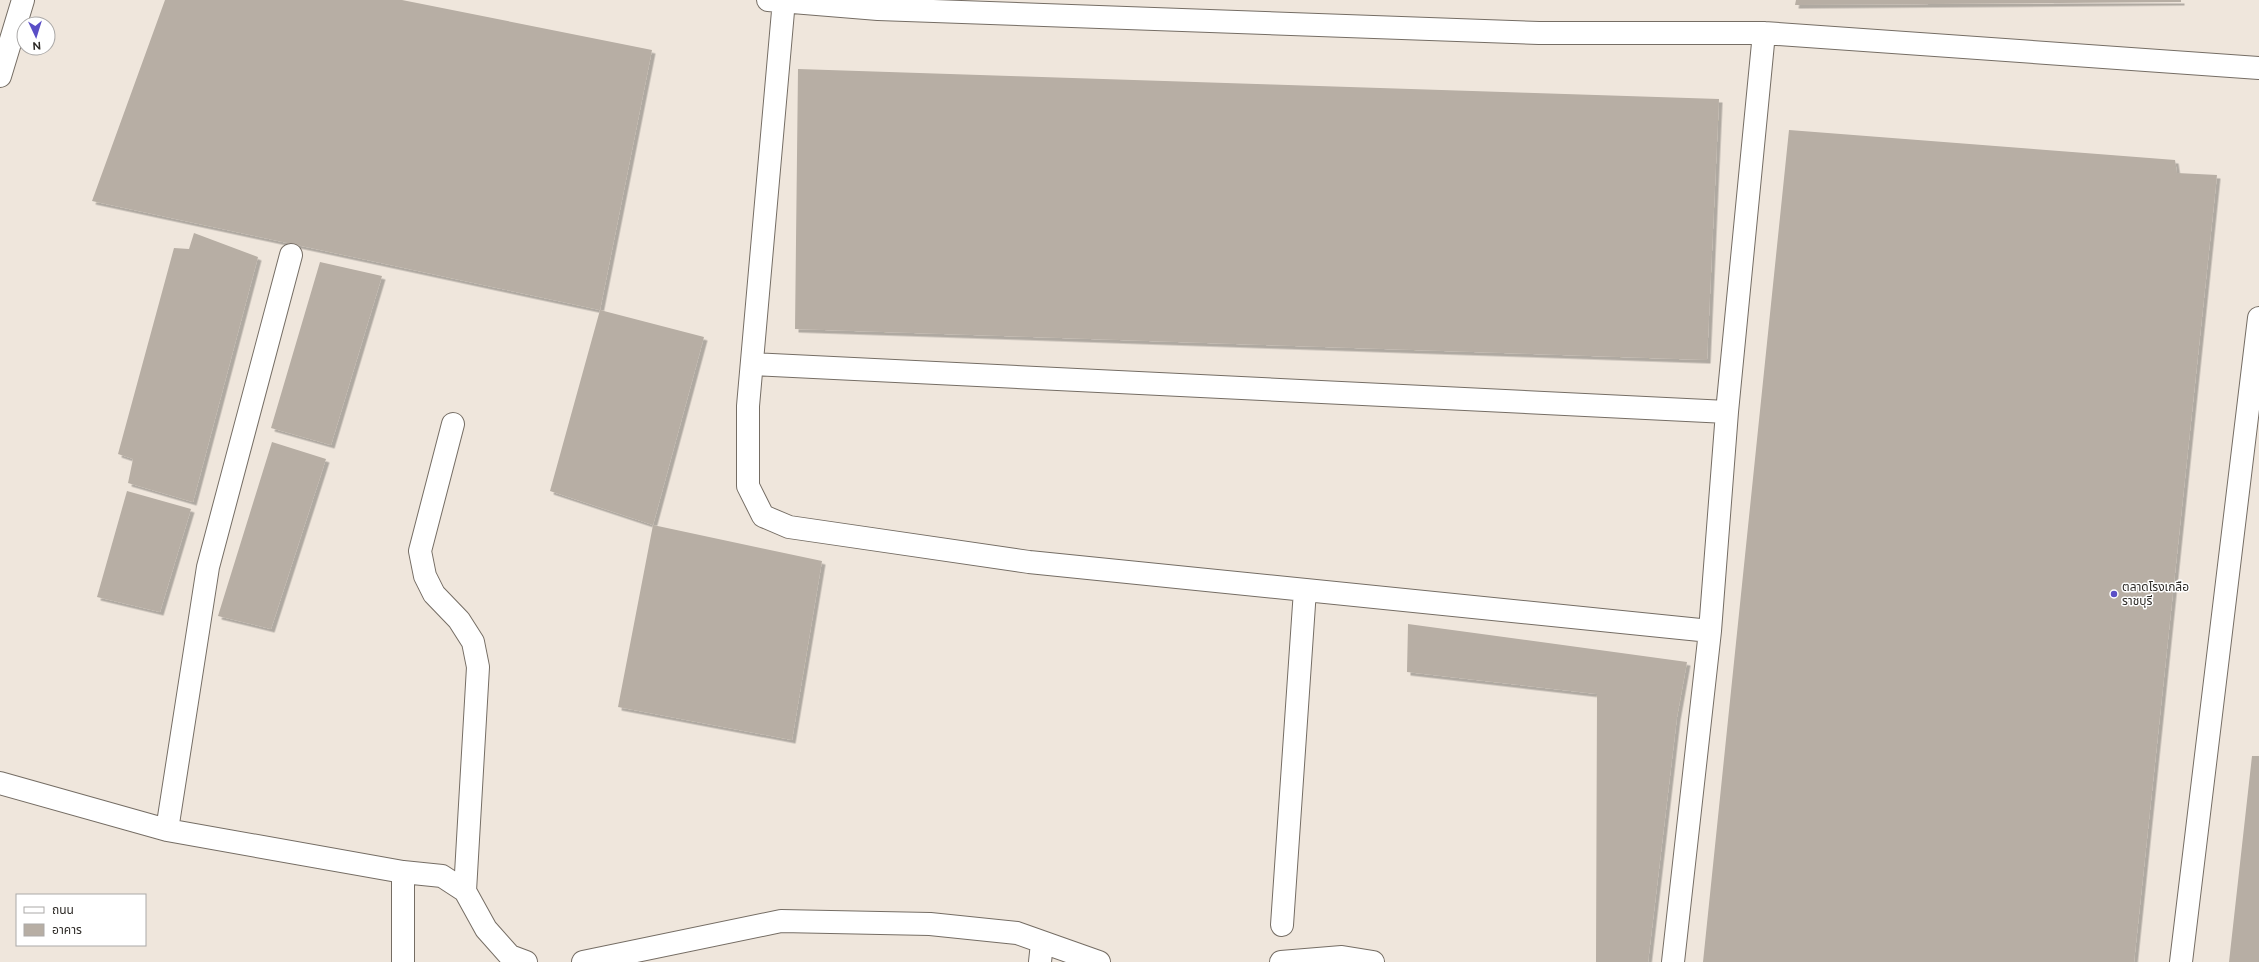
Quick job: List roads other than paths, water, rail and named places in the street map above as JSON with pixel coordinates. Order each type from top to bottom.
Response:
[{"type":"street","points":[[0,76],[23,0]]},
{"type":"street","points":[[1710,631],[1029,562],[789,527],[763,516],[748,486],[748,406],[778,0],[1538,33],[1764,33],[2259,68]]},
{"type":"street","points":[[1673,962],[1710,631],[1727,412],[1764,33]]},
{"type":"street","points":[[167,830],[208,567],[292,255]]},
{"type":"street","points":[[2181,962],[2259,318]]},
{"type":"street","points":[[752,364],[1727,412]]},
{"type":"street","points":[[453,424],[420,551],[425,576],[434,594],[459,620],[473,642],[478,667],[465,891]]},
{"type":"street","points":[[1282,925],[1305,590]]},
{"type":"street","points":[[0,783],[167,830],[403,872],[442,876],[465,891],[486,929],[510,956],[526,962]]},
{"type":"street","points":[[403,872],[403,962]]},
{"type":"street","points":[[582,962],[781,921],[930,924],[1017,933],[1041,952],[1098,962]]},
{"type":"street","points":[[1281,962],[1342,957],[1373,962]]},
{"type":"place","name":"ตลาดโรงเกลือ ราชบุรี","points":[[2114,594]]}]
